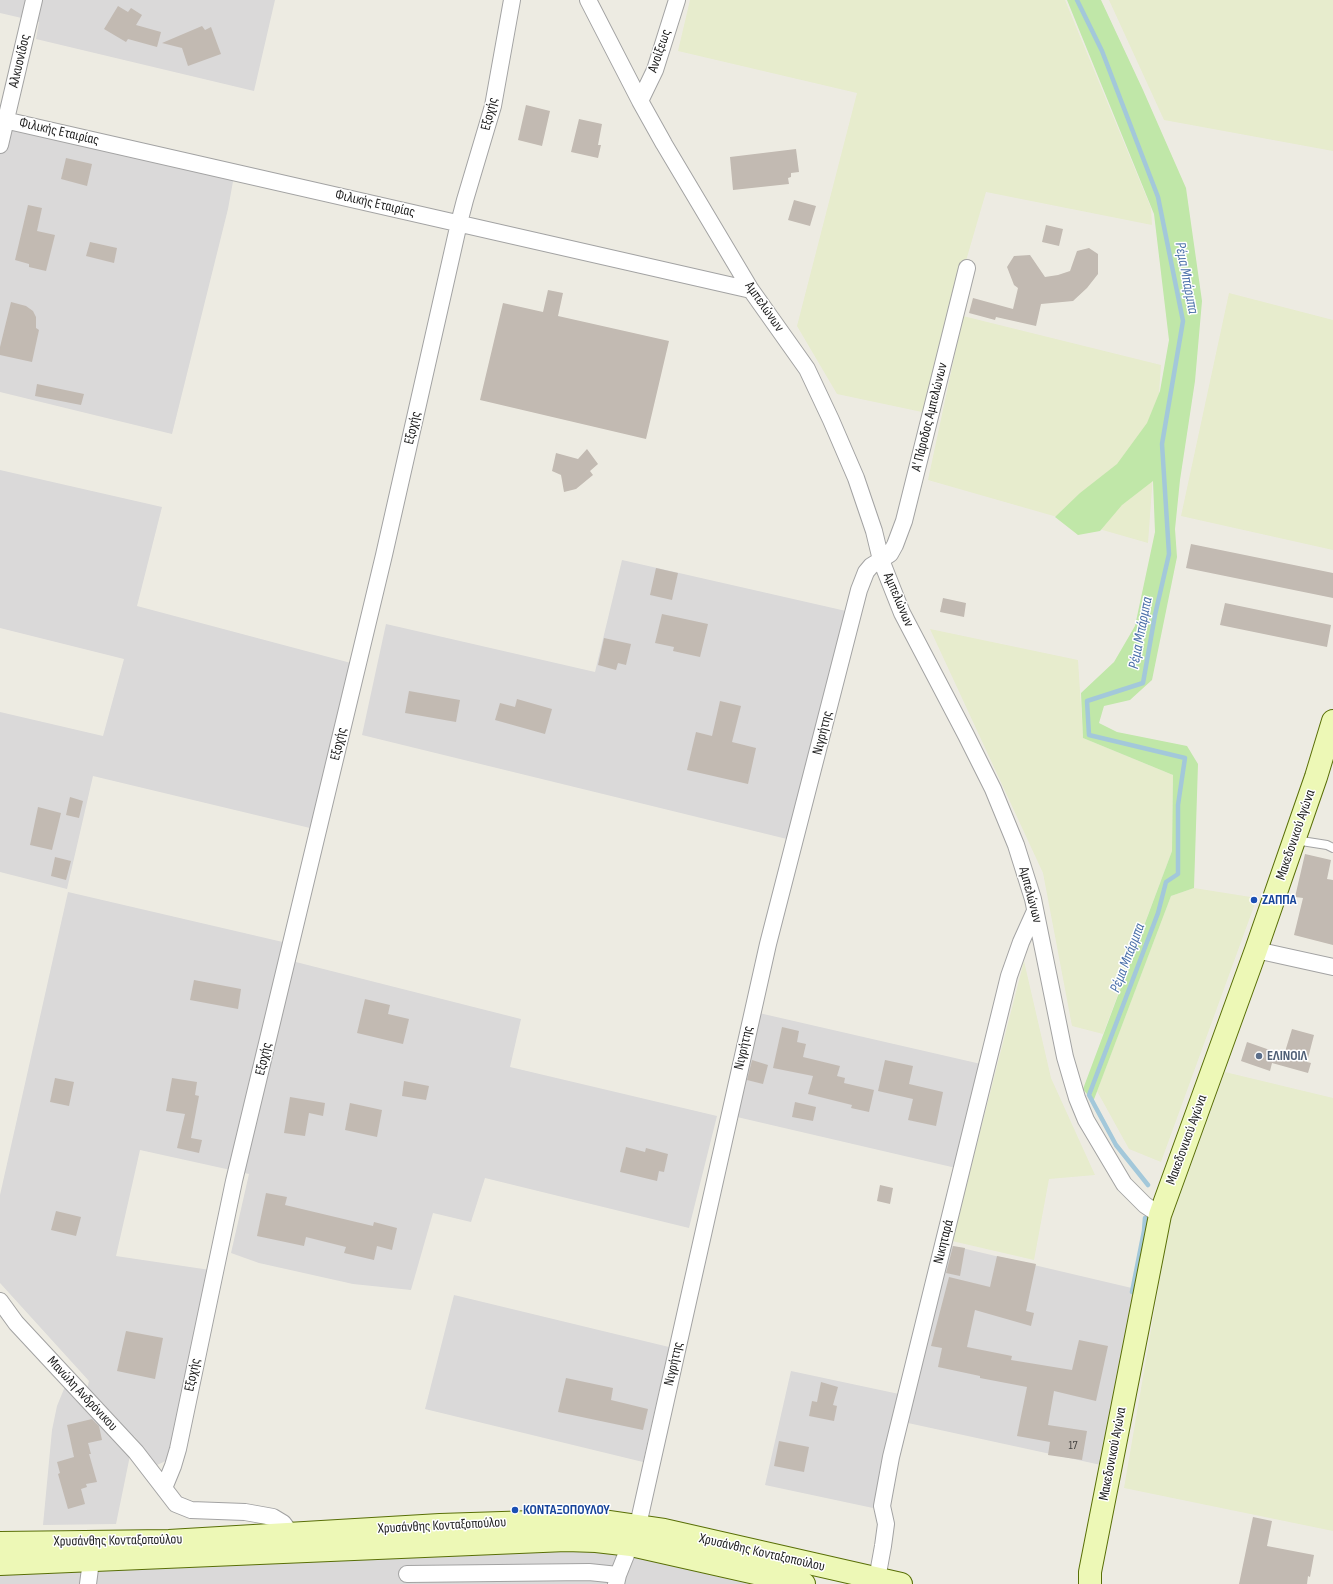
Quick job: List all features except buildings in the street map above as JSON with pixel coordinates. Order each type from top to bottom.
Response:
[{"type":"main road","name":"Μακεδονικού Αγώνα","points":[[1089,1580],[1160,1215],[1256,950],[1333,721]]},
{"type":"main road","name":"Χρυσάνθης Κονταξοπούλου","points":[[0,1543],[169,1540],[440,1525],[595,1520],[638,1525],[901,1584]]},
{"type":"main road","name":"Χρυσάνθης Κονταξοπούλου","points":[[0,1564],[566,1540],[596,1541],[631,1545],[804,1584]]},
{"type":"street","name":"Αλκυονίδος","points":[[0,145],[3,119],[34,0]]},
{"type":"street","name":"Εξοχής","points":[[164,1488],[178,1449],[232,1188],[380,571],[459,222],[494,106],[512,0]]},
{"type":"street","name":"Αμπελώνων","points":[[588,0],[640,101],[751,290],[807,369],[856,478],[874,531],[881,560],[902,613],[966,734],[993,789],[1016,844],[1027,876],[1036,911],[1065,1056],[1077,1098],[1086,1120],[1124,1184],[1145,1206],[1160,1215]]},
{"type":"street","name":"Ανοίξεως","points":[[640,101],[655,70],[677,0]]},
{"type":"street","name":"Φιλικής Εταιρίας","points":[[3,119],[459,222],[751,290]]},
{"type":"street","name":"Α' Πάροδος Αμπελώνων","points":[[881,560],[890,554],[895,546],[904,521],[967,268]]},
{"type":"street","name":"Νιγρήτης","points":[[617,1580],[638,1525],[768,944],[859,590],[866,572],[871,566],[881,560]]},
{"type":"street","name":"Νικηταρά","points":[[877,1579],[886,1524],[882,1506],[891,1457],[1009,976],[1021,942],[1036,911]]},
{"type":"street","points":[[1256,950],[1333,967]]},
{"type":"street","name":"Μανώλη Ανδρόνικου","points":[[0,1301],[16,1323],[136,1452],[176,1504],[182,1508],[191,1510],[245,1512],[266,1515],[280,1520],[286,1527],[287,1534]]},
{"type":"street","points":[[88,1584],[92,1561]]},
{"type":"street","points":[[407,1574],[589,1572],[617,1580]]},
{"type":"lane","points":[[1294,840],[1327,845],[1333,848]]},
{"type":"shaded area","points":[[0,0],[275,0],[254,91],[36,39],[39,22],[0,13]]},
{"type":"shaded area","points":[[0,123],[234,176],[228,209],[172,434],[0,392]]},
{"type":"shaded area","points":[[0,470],[162,507],[137,606],[351,663],[310,828],[93,776],[67,889],[0,872],[0,712],[103,736],[124,659],[0,628]]},
{"type":"shaded area","points":[[622,560],[846,611],[791,840],[362,735],[386,624],[595,672]]},
{"type":"shaded area","points":[[68,892],[287,943],[284,959],[521,1019],[510,1067],[717,1116],[689,1228],[485,1178],[471,1222],[433,1213],[411,1290],[353,1284],[259,1263],[231,1253],[249,1174],[140,1150],[116,1256],[210,1270],[170,1459],[157,1465],[134,1436],[116,1524],[43,1525],[52,1430],[57,1406],[66,1384],[84,1403],[89,1381],[0,1283],[0,1195]]},
{"type":"shaded area","points":[[759,1013],[981,1064],[956,1168],[737,1117]]},
{"type":"shaded area","points":[[949,1245],[1136,1289],[1101,1465],[908,1423]]},
{"type":"shaded area","points":[[454,1295],[669,1347],[643,1462],[425,1409]]},
{"type":"shaded area","points":[[791,1371],[899,1394],[873,1508],[765,1485]]},
{"type":"shaded area","points":[[597,1548],[769,1584],[0,1584],[0,1570]]},
{"type":"green space","points":[[690,0],[1065,0],[1151,208],[1152,225],[986,192],[922,412],[837,394],[797,326],[857,93],[678,51]]},
{"type":"green space","points":[[1067,0],[1101,0],[1143,90],[1186,188],[1202,301],[1195,381],[1180,480],[1175,529],[1177,557],[1152,680],[1130,700],[1104,706],[1099,723],[1117,732],[1187,746],[1198,764],[1194,888],[1171,896],[1093,1102],[1083,1089],[1172,851],[1173,775],[1083,738],[1081,693],[1114,662],[1135,626],[1155,532],[1153,481],[1122,505],[1100,531],[1078,535],[1055,517],[1080,493],[1117,464],[1147,423],[1160,391],[1169,340],[1154,214]]},
{"type":"green space","points":[[1109,0],[1333,0],[1333,151],[1164,120]]},
{"type":"green space","points":[[1229,293],[1333,320],[1333,550],[1181,516]]},
{"type":"green space","points":[[963,316],[1161,365],[1148,543],[928,480]]},
{"type":"green space","points":[[930,629],[1078,660],[1083,738],[1173,775],[1172,851],[1103,1034],[1072,1026],[1043,873]]},
{"type":"green space","points":[[1194,888],[1257,898],[1161,1162],[1129,1149],[1097,1091],[1171,896]]},
{"type":"green space","points":[[1024,961],[1051,1078],[1095,1175],[1049,1179],[1034,1260],[952,1241]]},
{"type":"green space","points":[[1225,1072],[1333,1098],[1333,1531],[1124,1488],[1169,1225]]},
{"type":"waterway","name":"Ρέμα Μπάρμπα","points":[[1077,0],[1102,51],[1158,197],[1183,321],[1162,444],[1169,554],[1155,615],[1143,683],[1087,701],[1089,735],[1185,758],[1178,805],[1178,874],[1166,882],[1158,913],[1089,1095],[1116,1145],[1148,1185]]},
{"type":"waterway","name":"Ρέμα Μπάρμπα","points":[[1132,1292],[1144,1231],[1145,1218]]},
{"type":"place","name":"ΖΑΠΠΑ","points":[[1254,900]]},
{"type":"place","name":"ΕΛΙΝΟΙΛ","points":[[1259,1056]]},
{"type":"place","name":"ΚΟΝΤΑΞΟΠΟΥΛΟΥ","points":[[515,1510]]}]
